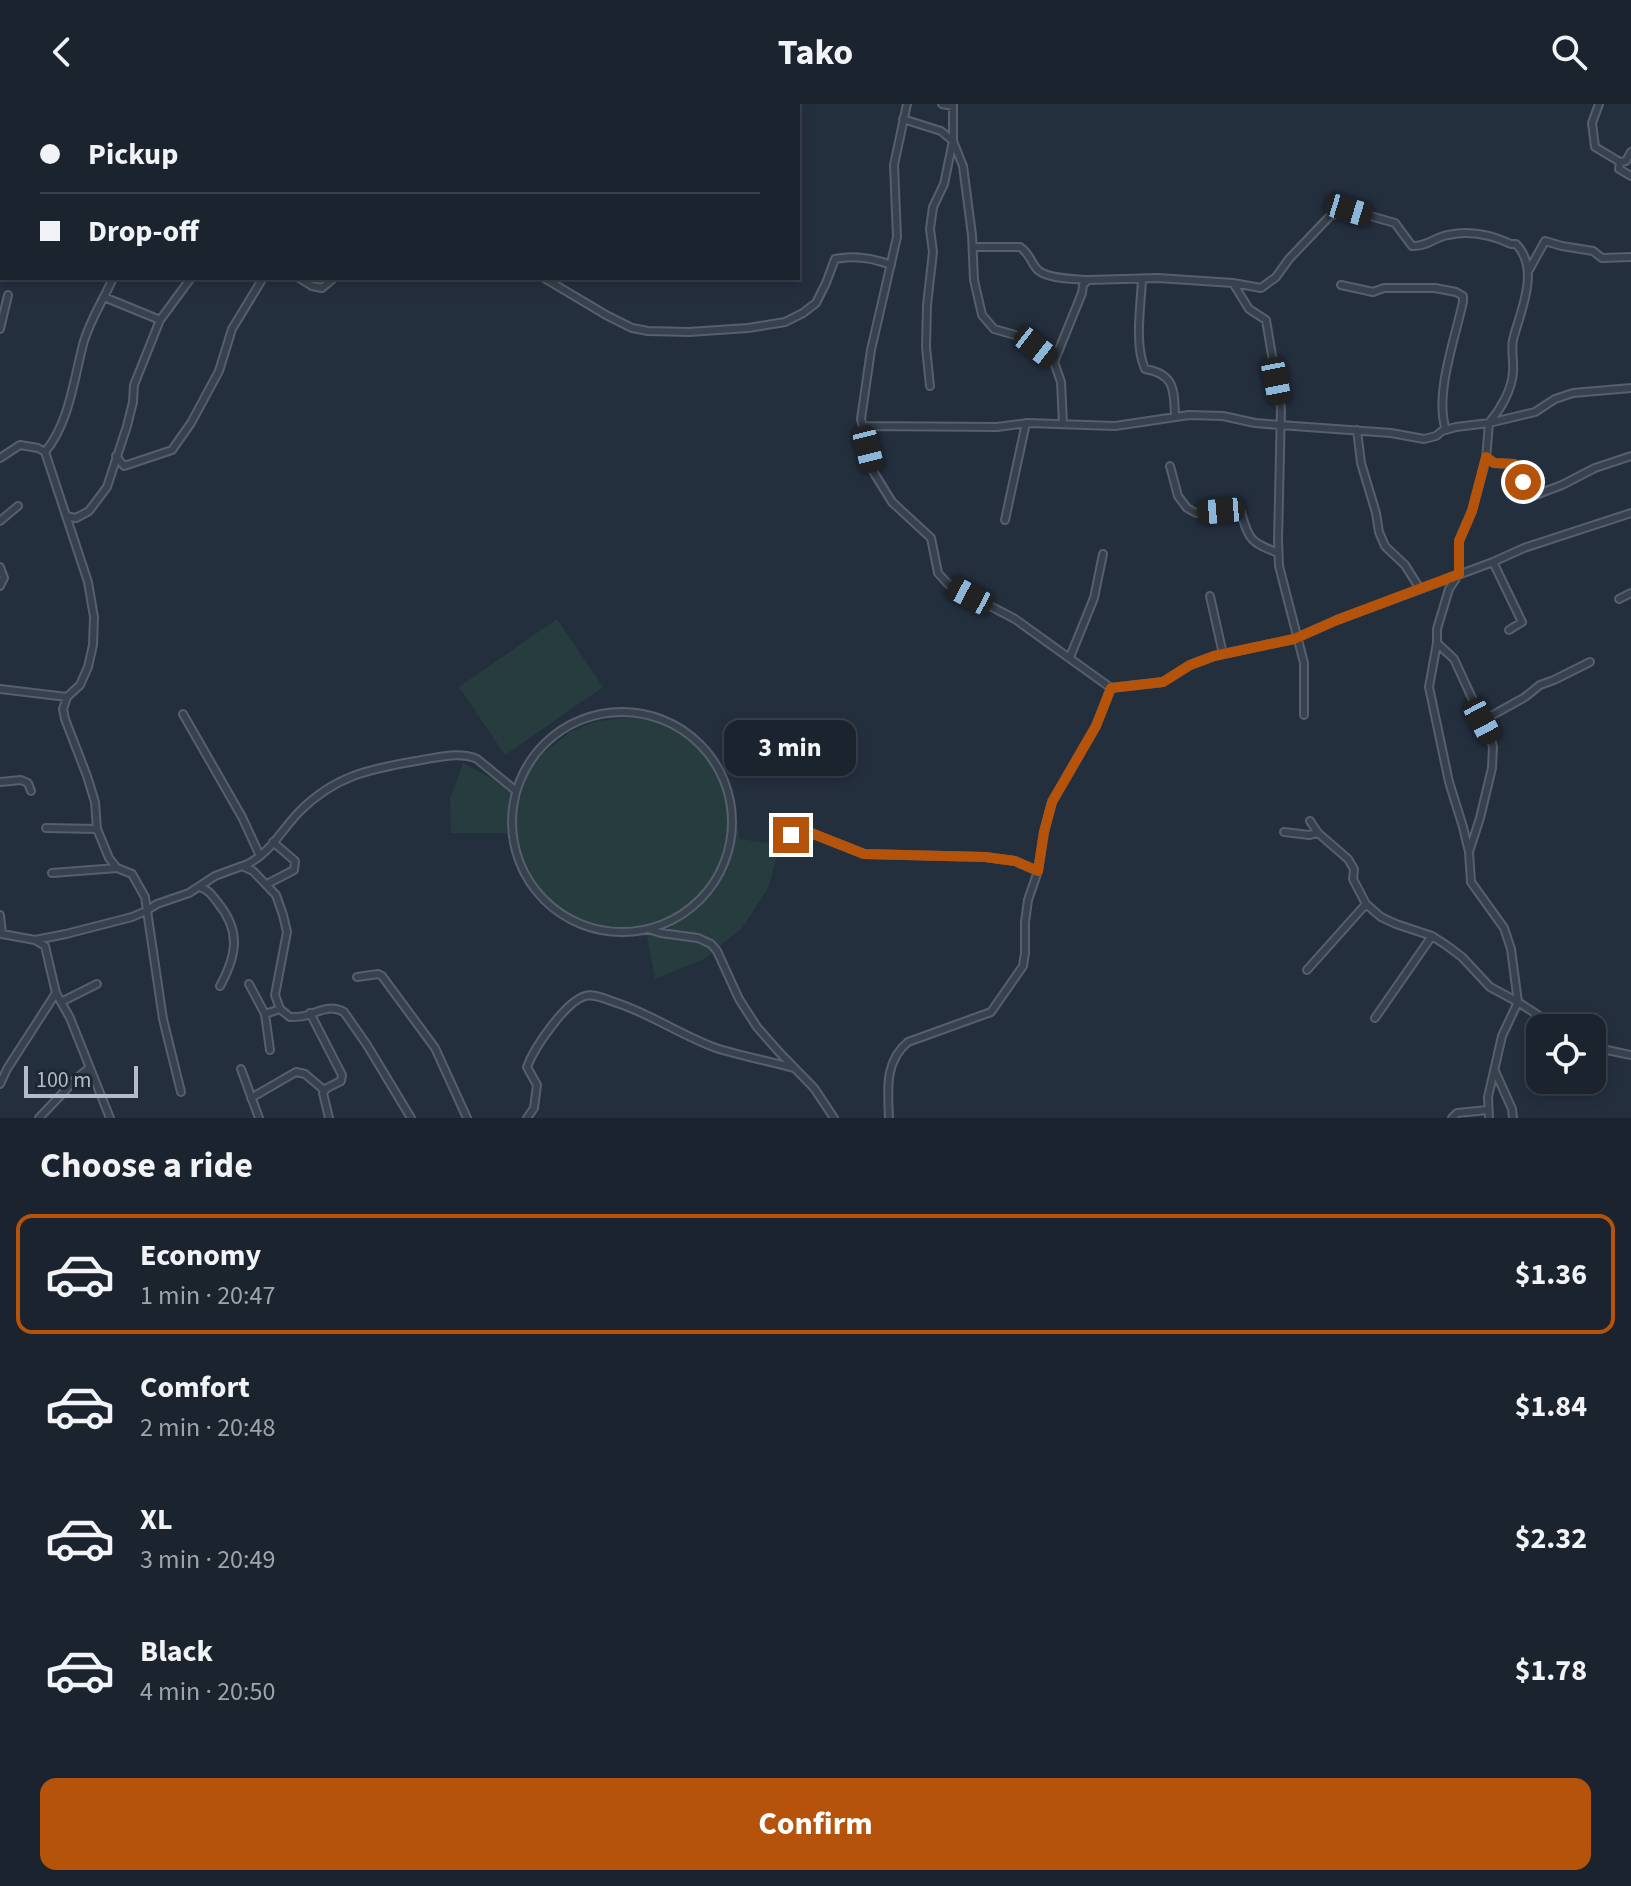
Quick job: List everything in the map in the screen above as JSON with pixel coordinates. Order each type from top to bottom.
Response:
[{"type":"street","points":[[907,104],[894,165],[897,237],[871,350],[861,419],[874,473],[892,502],[931,538],[938,573],[948,584],[1015,619],[1111,688],[1163,682],[1190,665],[1223,654],[1297,638],[1524,548],[1631,513]]},
{"type":"street","points":[[930,386],[926,347],[933,252],[930,229],[933,207],[944,184],[953,141],[953,106],[942,104]]},
{"type":"street","points":[[1598,104],[1592,123],[1595,147],[1620,162],[1626,161],[1631,152]]},
{"type":"street","points":[[903,119],[941,131],[953,141],[963,166],[974,280],[982,315],[994,329],[1015,335],[1054,362],[1061,382],[1063,424]]},
{"type":"street","points":[[1620,162],[1619,169],[1631,176]]},
{"type":"street","points":[[973,247],[1020,247],[1044,275],[1088,280],[1225,281],[1261,288],[1276,277],[1330,216],[1349,210],[1395,223],[1412,246],[1447,235],[1482,234],[1520,248],[1527,263],[1527,289],[1513,343],[1513,373],[1501,406],[1489,423],[1486,457],[1472,511],[1459,541],[1459,574],[1451,584],[1437,629],[1429,687],[1449,782],[1469,852],[1471,882],[1504,928],[1511,949],[1518,1002],[1502,1036],[1488,1097],[1489,1114],[1457,1113],[1452,1118]]},
{"type":"street","points":[[1527,274],[1545,241],[1593,251],[1602,258],[1631,257]]},
{"type":"street","points":[[547,280],[632,328],[689,332],[785,322],[803,313],[816,303],[835,259],[877,260],[891,265]]},
{"type":"street","points":[[1142,279],[1140,354],[1145,369],[1164,374],[1168,379],[1174,393],[1175,416]]},
{"type":"street","points":[[45,452],[54,442],[69,401],[85,338],[112,280]]},
{"type":"street","points":[[66,516],[76,518],[89,511],[107,487],[133,402],[134,385],[160,320],[190,280]]},
{"type":"street","points":[[116,456],[124,466],[172,450],[191,423],[219,371],[232,329],[262,280]]},
{"type":"street","points":[[302,280],[322,288],[332,280]]},
{"type":"street","points":[[1054,362],[1083,285],[1088,280]]},
{"type":"street","points":[[1233,283],[1249,309],[1266,320],[1281,408],[1278,553],[1304,663],[1304,715]]},
{"type":"street","points":[[1341,285],[1373,292],[1384,288],[1435,288],[1463,296],[1443,394],[1446,430]]},
{"type":"street","points":[[0,329],[8,295]]},
{"type":"street","points":[[104,297],[160,320]]},
{"type":"street","points":[[863,426],[1124,425],[1175,416],[1223,416],[1255,423],[1391,433],[1421,439],[1431,438],[1446,430],[1535,412],[1555,399],[1573,393],[1631,388]]},
{"type":"street","points":[[1005,520],[1026,423]]},
{"type":"street","points":[[1357,430],[1361,463],[1379,532],[1385,546],[1405,565],[1420,589]]},
{"type":"street","points":[[0,458],[20,445],[45,452],[90,590],[94,617],[93,645],[80,685],[67,697],[63,709],[95,802],[97,829],[109,858],[117,868]]},
{"type":"street","points":[[1486,457],[1494,463],[1514,464],[1528,493],[1533,496],[1595,468],[1631,456]]},
{"type":"street","points":[[1170,466],[1178,496],[1187,508],[1196,513],[1234,509],[1241,512],[1252,542],[1278,553]]},
{"type":"street","points":[[0,521],[18,506]]},
{"type":"street","points":[[1070,657],[1094,598],[1103,554]]},
{"type":"street","points":[[1493,562],[1522,622],[1509,630]]},
{"type":"street","points":[[0,567],[4,578],[0,586]]},
{"type":"street","points":[[1619,599],[1631,593]]},
{"type":"street","points":[[1210,596],[1223,654]]},
{"type":"street","points":[[1437,643],[1454,659],[1491,739],[1493,755],[1480,818],[1469,852]]},
{"type":"street","points":[[1482,721],[1540,685],[1590,662]]},
{"type":"street","points":[[889,1118],[888,1079],[898,1051],[908,1042],[991,1012],[1023,966],[1028,900],[1038,871],[1052,802],[1096,726],[1111,688]]},
{"type":"street","points":[[0,689],[67,697]]},
{"type":"street","points":[[617,712],[653,717],[681,730],[708,752],[727,786],[731,831],[718,878],[705,896],[688,911],[647,929],[614,931],[575,920],[552,905],[527,876],[514,838],[515,790],[536,753],[569,726],[600,714],[617,712]]},
{"type":"street","points":[[183,714],[236,806],[260,856]]},
{"type":"street","points":[[35,940],[146,911],[189,893],[215,876],[254,862],[319,794],[341,780],[367,770],[431,758],[469,755],[515,790]]},
{"type":"street","points":[[0,782],[21,780],[28,783],[31,791]]},
{"type":"street","points":[[1310,821],[1318,833],[1348,859],[1354,869],[1353,879],[1366,904],[1381,917],[1432,936],[1462,957],[1490,987],[1536,1014]]},
{"type":"street","points":[[46,828],[97,829]]},
{"type":"street","points":[[1284,832],[1318,833]]},
{"type":"street","points":[[791,835],[811,833],[864,854],[985,857],[1015,861],[1038,871]]},
{"type":"street","points":[[267,884],[294,870],[295,865],[295,861],[273,842]]},
{"type":"street","points":[[242,866],[253,871],[276,895],[287,932],[275,995],[280,1009],[290,1017],[305,1016],[318,1010],[338,1009],[344,1012],[411,1118]]},
{"type":"street","points":[[52,873],[117,868],[132,874],[145,897],[163,1019],[181,1092]]},
{"type":"street","points":[[199,887],[206,888],[223,909],[235,934],[234,952],[220,986]]},
{"type":"street","points":[[1307,970],[1366,904]]},
{"type":"street","points":[[0,915],[0,943]]},
{"type":"street","points":[[647,929],[698,938],[711,944],[757,1027],[814,1088],[834,1118]]},
{"type":"street","points":[[2,934],[35,940],[45,946],[56,993],[70,1018],[110,1118]]},
{"type":"street","points":[[1375,1018],[1432,936]]},
{"type":"street","points":[[357,977],[382,976],[435,1048],[467,1118]]},
{"type":"street","points":[[61,1002],[97,984]]},
{"type":"street","points":[[249,984],[265,1014],[270,1050]]},
{"type":"street","points":[[0,1084],[56,993]]},
{"type":"street","points":[[527,1118],[534,1108],[537,1085],[527,1067],[532,1054],[547,1030],[571,1005],[585,996],[600,997],[643,1012],[718,1048],[794,1068]]},
{"type":"street","points":[[265,1014],[280,1009]]},
{"type":"street","points":[[310,1013],[342,1075],[341,1081],[324,1090]]},
{"type":"street","points":[[1606,1049],[1631,1055]]},
{"type":"street","points":[[39,1118],[89,1068]]},
{"type":"street","points":[[241,1069],[259,1118]]},
{"type":"street","points":[[1495,1071],[1513,1118]]},
{"type":"street","points":[[251,1098],[296,1072],[305,1074],[324,1090]]},
{"type":"street","points":[[324,1090],[329,1118]]},
{"type":"green space","points":[[557,619],[603,687],[505,755],[459,687]]},
{"type":"green space","points":[[620,718],[658,722],[693,741],[720,772],[740,839],[780,845],[768,888],[743,927],[704,959],[655,979],[647,936],[612,936],[581,928],[536,895],[515,863],[510,833],[451,833],[450,799],[463,763],[517,792],[529,765],[570,732],[594,722]]},
{"type":"route","points":[[791,835],[811,833],[864,854],[985,857],[1015,861],[1038,871],[1052,802],[1096,726],[1111,688],[1163,682],[1190,665],[1214,656],[1294,639],[1459,574],[1459,541],[1472,511],[1486,457],[1494,463],[1514,464],[1523,482]]}]
